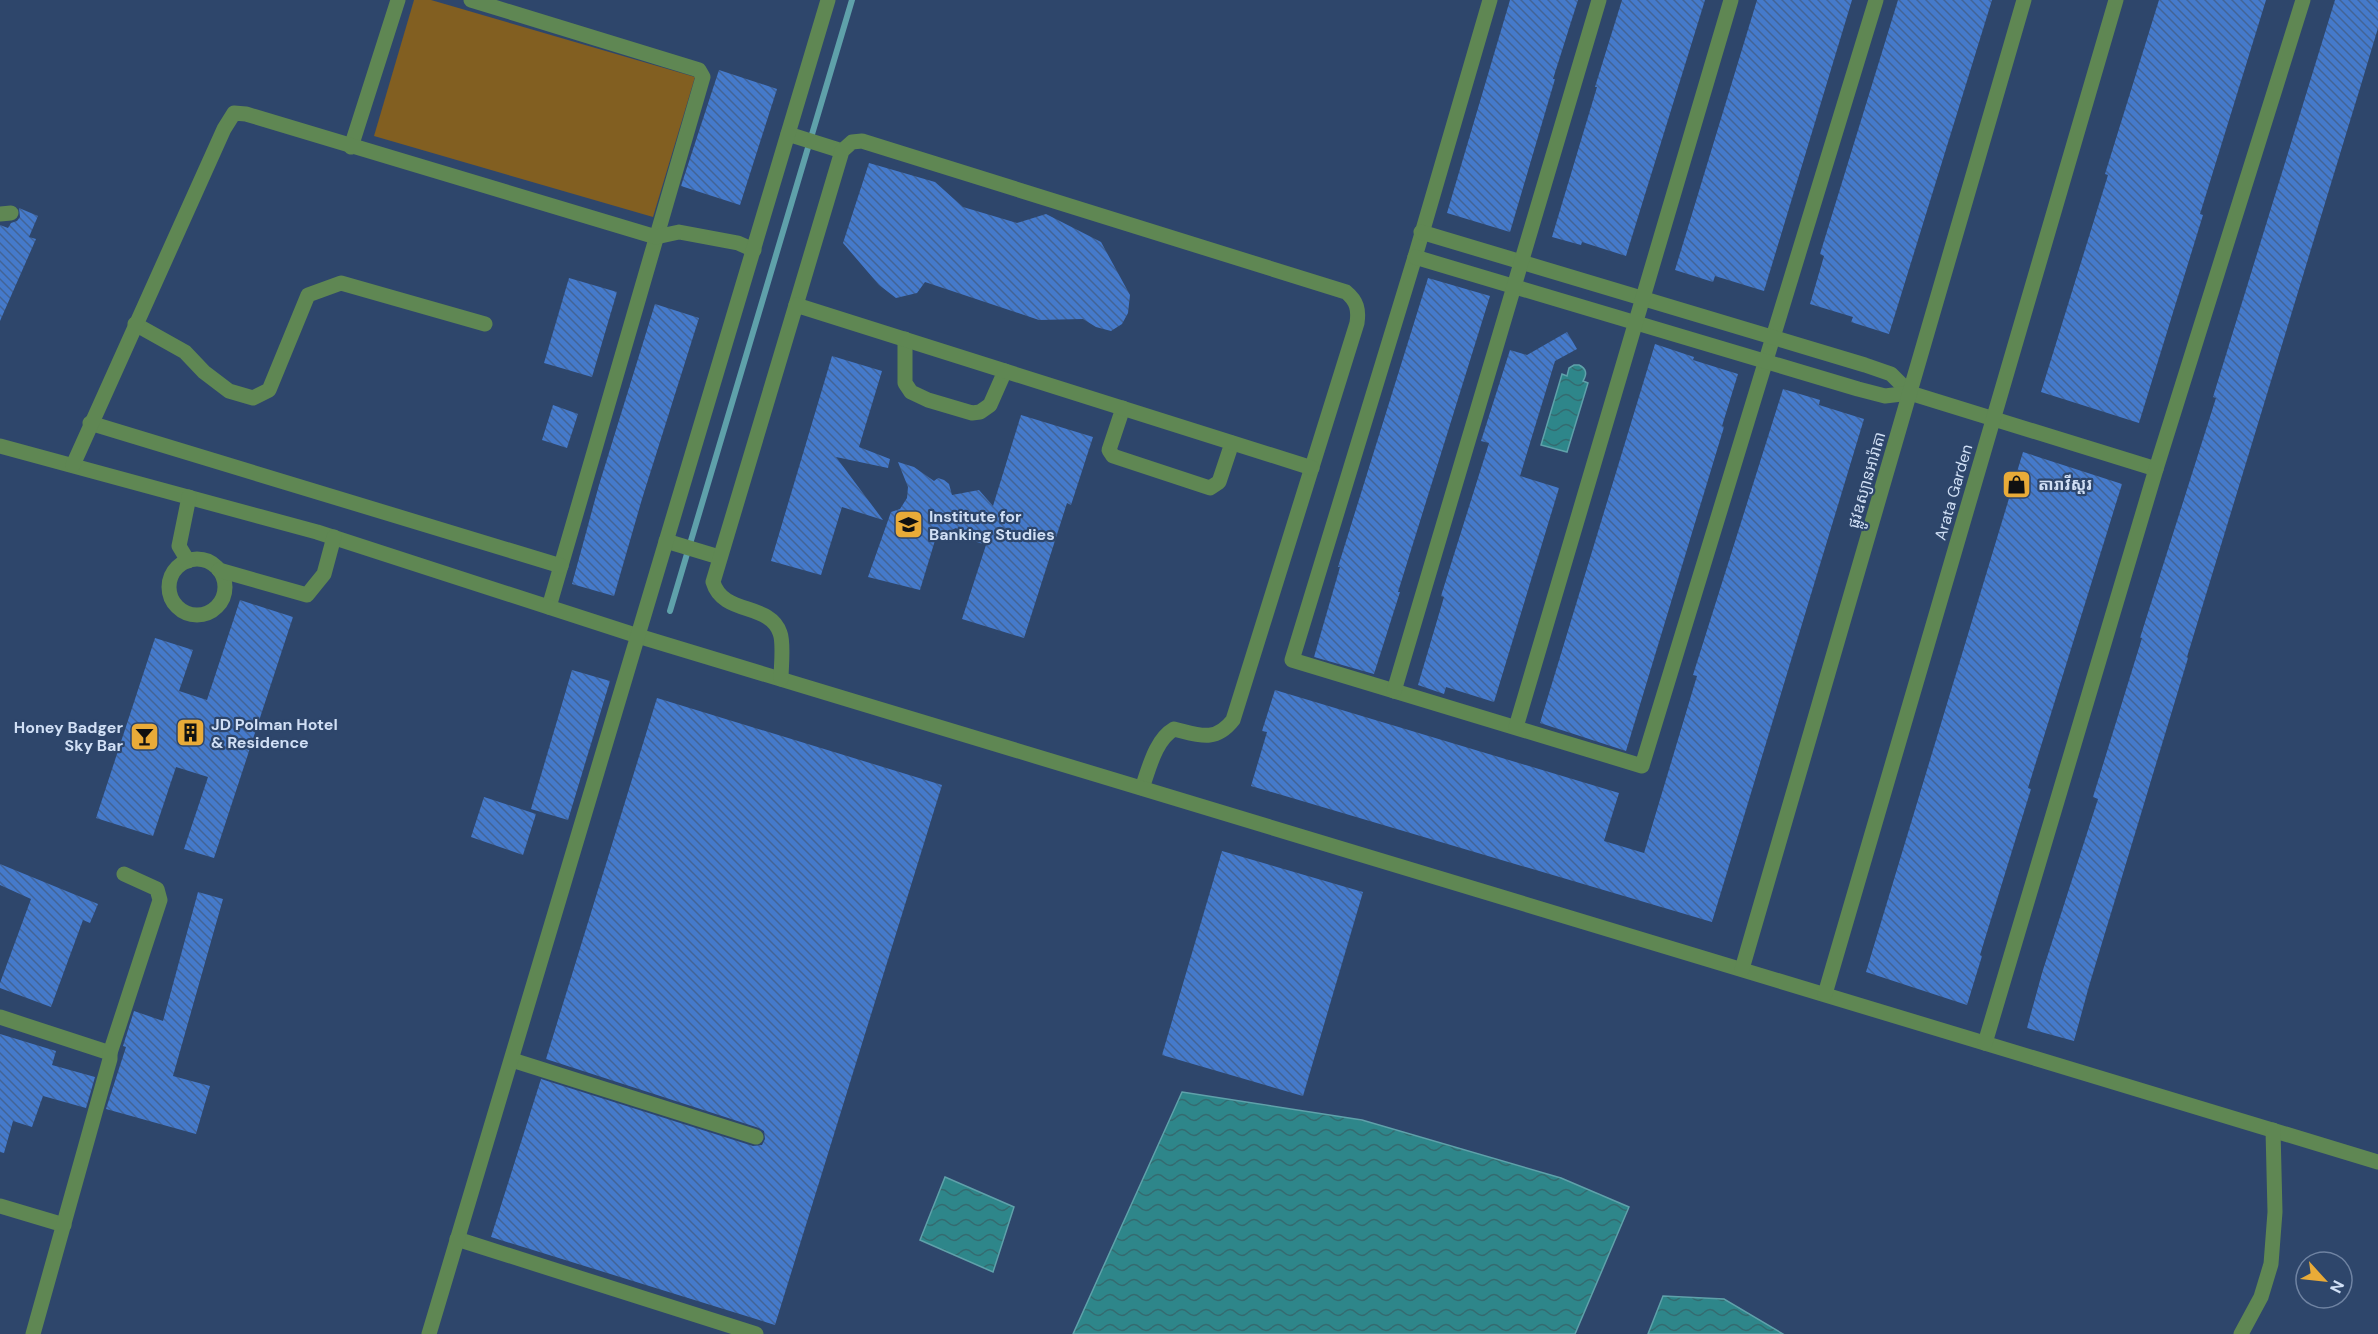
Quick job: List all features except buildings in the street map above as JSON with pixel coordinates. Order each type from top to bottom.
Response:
[{"type":"street","points":[[351,147],[398,0]]},
{"type":"street","points":[[471,0],[699,70],[703,77],[549,607]]},
{"type":"street","points":[[429,1334],[638,636],[672,543],[754,250],[793,136],[828,0]]},
{"type":"street","points":[[1490,0],[1415,257],[1292,660],[1642,766],[1876,0]]},
{"type":"street","points":[[1394,691],[1599,0]]},
{"type":"street","points":[[1516,727],[1731,0]]},
{"type":"street","name":"ផ្លូវឧស្យានអារ៉ាតា","points":[[1742,969],[2024,0]]},
{"type":"street","name":"Arata Garden","points":[[1825,994],[2116,0]]},
{"type":"street","points":[[1985,1043],[2156,469],[2303,0]]},
{"type":"street","points":[[73,465],[224,129],[234,113],[246,114],[656,237],[679,232],[738,243],[754,250]]},
{"type":"street","points":[[793,136],[842,151]]},
{"type":"street","points":[[781,679],[780,633],[771,618],[722,599],[713,582],[842,151],[852,142],[862,141],[1346,292],[1355,300],[1357,323],[1233,720],[1225,729],[1213,735],[1205,736],[1174,729],[1166,734],[1142,788]]},
{"type":"street","points":[[1421,232],[1891,374],[1910,393]]},
{"type":"street","points":[[1415,257],[1885,396],[1910,393],[2156,469]]},
{"type":"street","points":[[135,324],[185,352],[204,372],[229,391],[253,398],[269,390],[308,295],[341,283],[485,324]]},
{"type":"street","points":[[796,305],[1311,468]]},
{"type":"street","points":[[905,339],[905,383],[911,392],[928,400],[972,413],[980,412],[990,405],[1005,371]]},
{"type":"street","points":[[1123,408],[1109,450],[1113,456],[1210,488],[1219,482],[1232,443]]},
{"type":"street","points":[[90,423],[561,566]]},
{"type":"street","points":[[0,446],[334,537],[638,636],[2378,1162]]},
{"type":"street","points":[[188,561],[179,546],[189,497]]},
{"type":"street","points":[[219,570],[224,579],[223,597],[210,612],[192,615],[175,606],[168,588],[174,571],[188,561],[205,560],[219,570],[307,594],[324,574],[334,537]]},
{"type":"street","points":[[672,543],[719,557]]},
{"type":"street","points":[[33,1334],[110,1053],[160,900],[157,889],[124,874]]},
{"type":"street","points":[[0,1017],[110,1053]]},
{"type":"street","points":[[512,1060],[756,1137]]},
{"type":"street","points":[[2241,1334],[2261,1297],[2271,1264],[2275,1212],[2273,1130]]},
{"type":"street","points":[[0,1206],[64,1225]]},
{"type":"street","points":[[458,1239],[756,1334]]},
{"type":"shaded area","points":[[414,0],[431,0],[695,77],[653,217],[374,136]]},
{"type":"water","points":[[1574,365],[1584,368],[1586,374],[1583,381],[1588,383],[1567,452],[1541,445],[1562,374],[1567,376],[1569,368]]},
{"type":"water","points":[[1182,1092],[1362,1120],[1561,1178],[1629,1207],[1575,1334],[1073,1334]]},
{"type":"water","points":[[945,1177],[1014,1207],[993,1272],[920,1240]]},
{"type":"water","points":[[1663,1296],[1724,1299],[1783,1334],[1648,1334]]},
{"type":"waterway","points":[[670,611],[852,0]]},
{"type":"place","name":"តារាវីស្តរ","points":[[2017,484]]},
{"type":"place","name":"Institute for Banking Studies","points":[[908,525]]},
{"type":"place","name":"JD Polman Hotel & Residence","points":[[190,733]]},
{"type":"place","name":"Honey Badger Sky Bar","points":[[144,736]]}]
